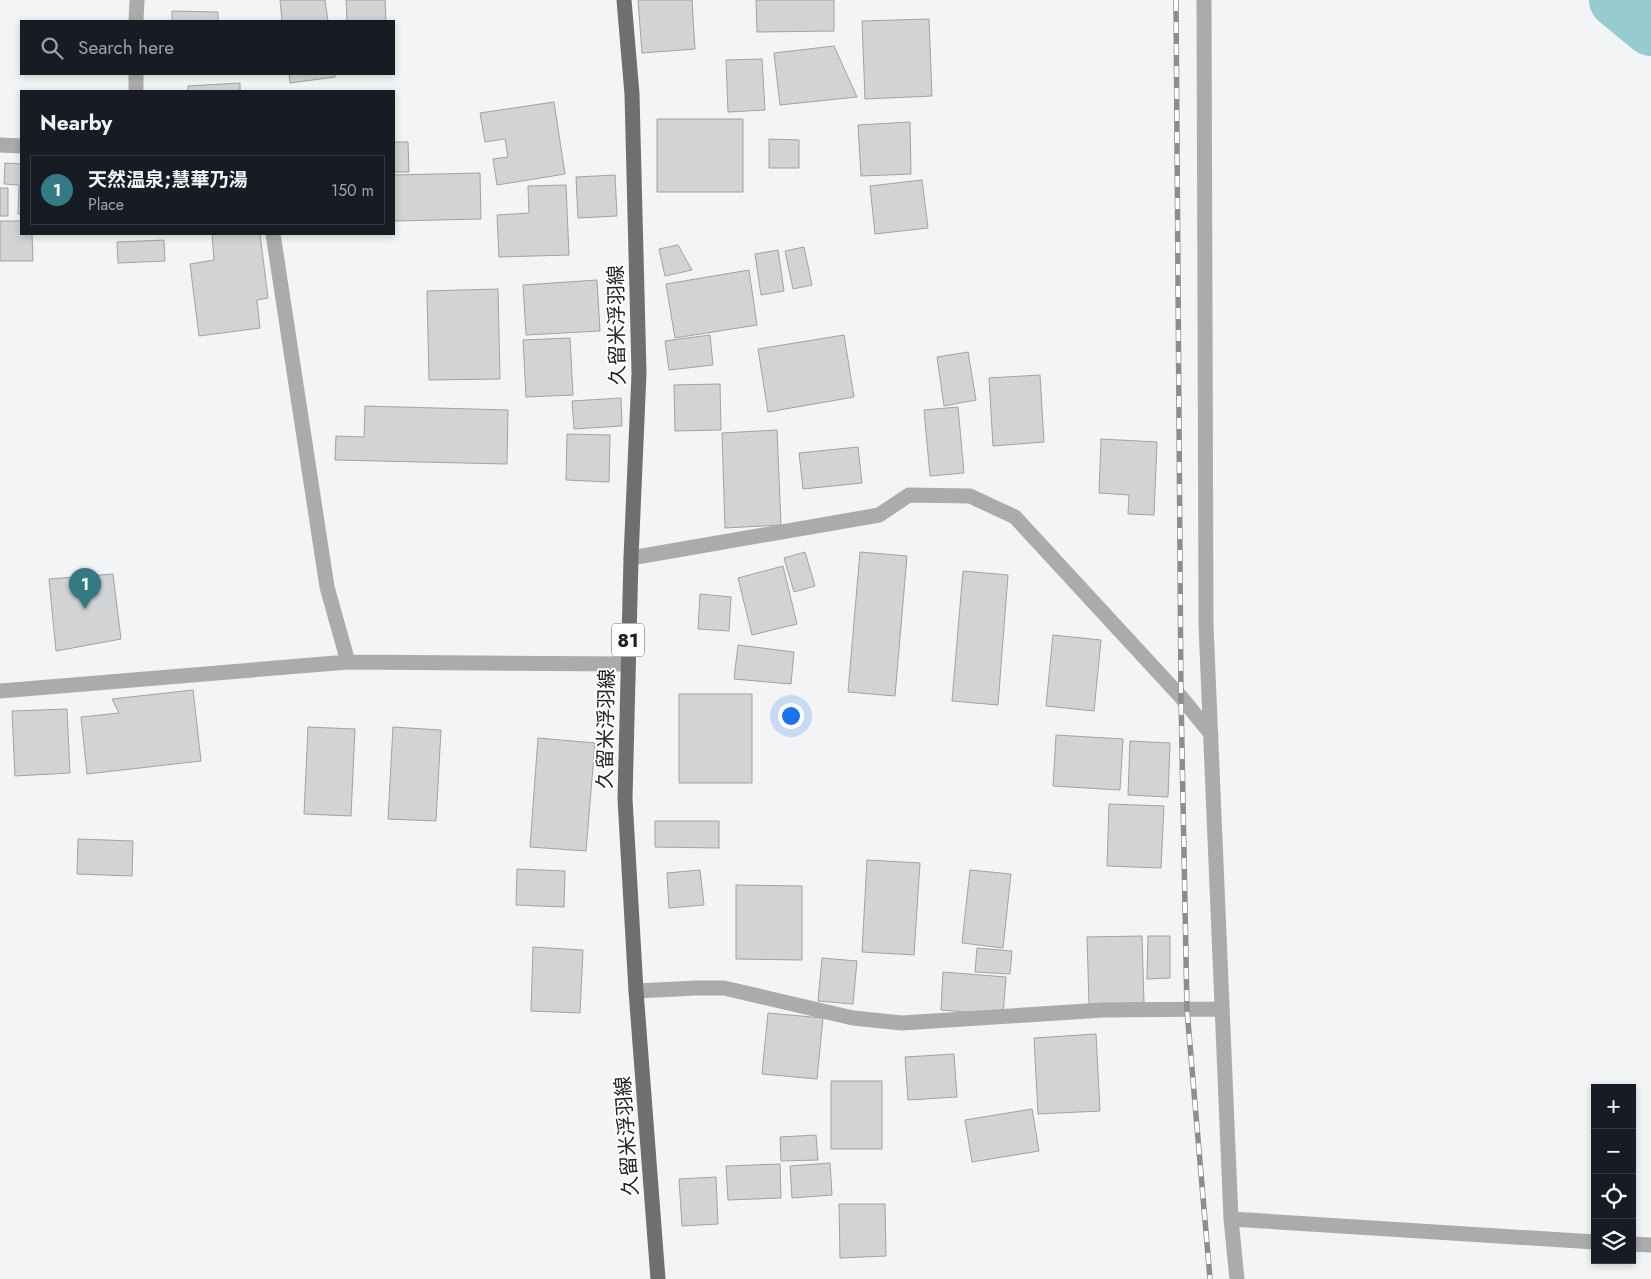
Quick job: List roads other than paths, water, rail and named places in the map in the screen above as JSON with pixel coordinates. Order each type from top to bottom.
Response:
[{"type":"main road","name":"久留米浮羽線","points":[[624,0],[632,94],[639,373],[630,558],[625,799],[636,991],[658,1279]]},
{"type":"street","points":[[136,20],[137,0]]},
{"type":"street","points":[[1204,0],[1206,625],[1231,1219],[1237,1279]]},
{"type":"street","points":[[136,75],[136,90]]},
{"type":"street","points":[[0,145],[20,146]]},
{"type":"street","points":[[273,235],[327,587],[348,662]]},
{"type":"street","points":[[630,558],[879,515],[909,495],[970,496],[1014,517],[1181,697],[1211,734]]},
{"type":"street","points":[[0,691],[348,662],[627,664]]},
{"type":"street","points":[[636,991],[724,988],[853,1018],[902,1023],[1103,1010],[1222,1009]]},
{"type":"street","points":[[1231,1219],[1591,1242]]},
{"type":"street","points":[[1636,1244],[1651,1245]]},
{"type":"waterway","points":[[1617,0],[1651,28]]},
{"type":"railway","points":[[1176,0],[1181,697],[1187,1010],[1210,1279]]},
{"type":"place","name":"天然温泉;慧華乃湯","points":[[85,609]]}]
